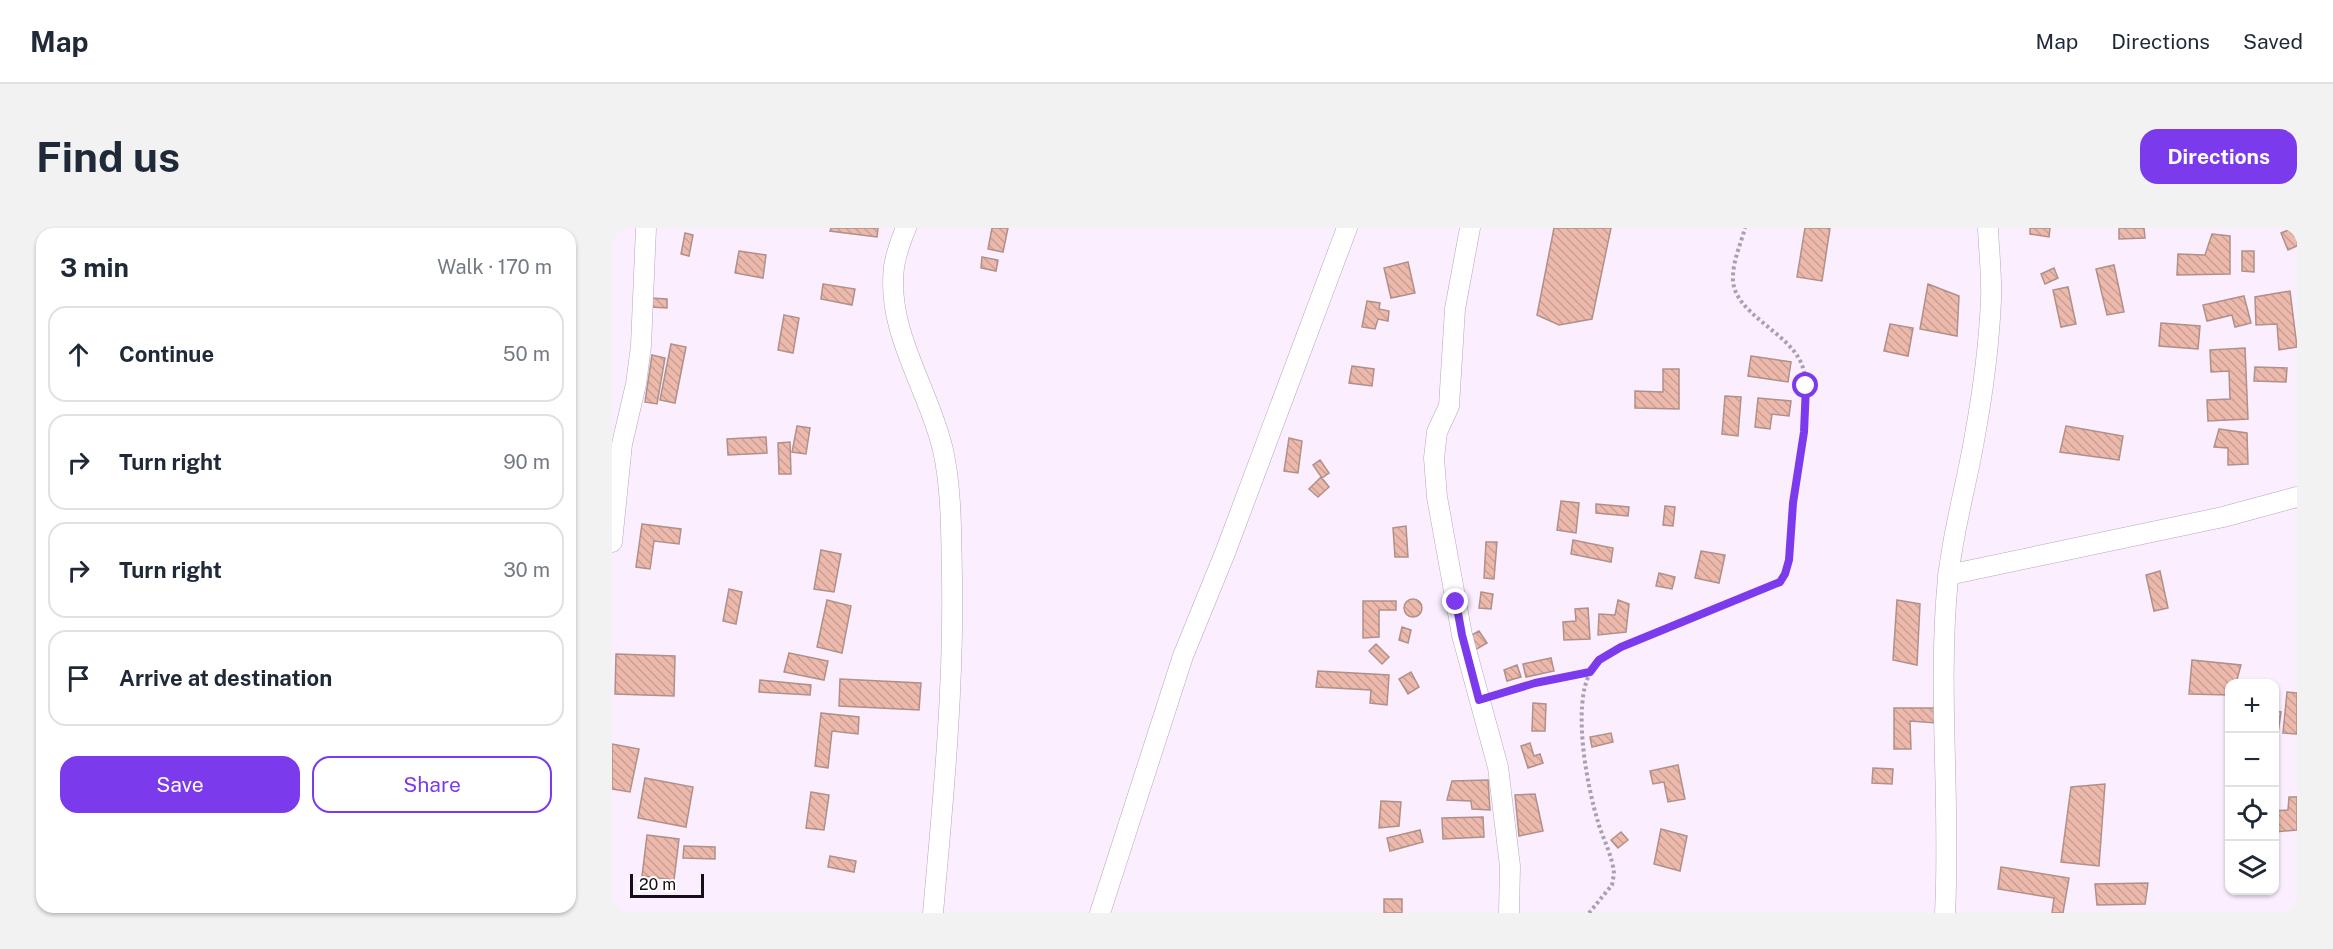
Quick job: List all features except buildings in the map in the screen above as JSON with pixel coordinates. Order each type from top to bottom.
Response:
[{"type":"street","points":[[612,542],[614,493],[622,444],[636,384],[641,346],[646,228]]},
{"type":"street","points":[[906,228],[894,267],[894,298],[900,331],[943,451],[951,518],[952,666],[949,731],[933,913]]},
{"type":"street","points":[[1100,913],[1183,656],[1225,553],[1347,228]]},
{"type":"street","points":[[1470,228],[1455,309],[1449,406],[1437,432],[1434,458],[1437,497],[1462,635],[1498,766],[1510,866],[1509,913]]},
{"type":"street","points":[[1945,913],[1947,800],[1943,679],[1948,575],[1976,435],[1987,362],[1991,299],[1988,228]]},
{"type":"street","points":[[1948,575],[2223,517],[2297,497]]},
{"type":"path","points":[[1589,913],[1612,885],[1614,874],[1586,774],[1581,715],[1590,672],[1599,660],[1621,647],[1780,582],[1787,568],[1793,503],[1807,404],[1805,376],[1802,364],[1791,347],[1781,336],[1755,316],[1741,300],[1734,286],[1733,277],[1745,228]]},
{"type":"path","points":[[1479,700],[1535,683],[1590,672]]},
{"type":"route","points":[[1456,602],[1479,700],[1562,676],[1590,672],[1599,660],[1621,647],[1780,582],[1789,560],[1793,503],[1807,404],[1806,386]]}]
